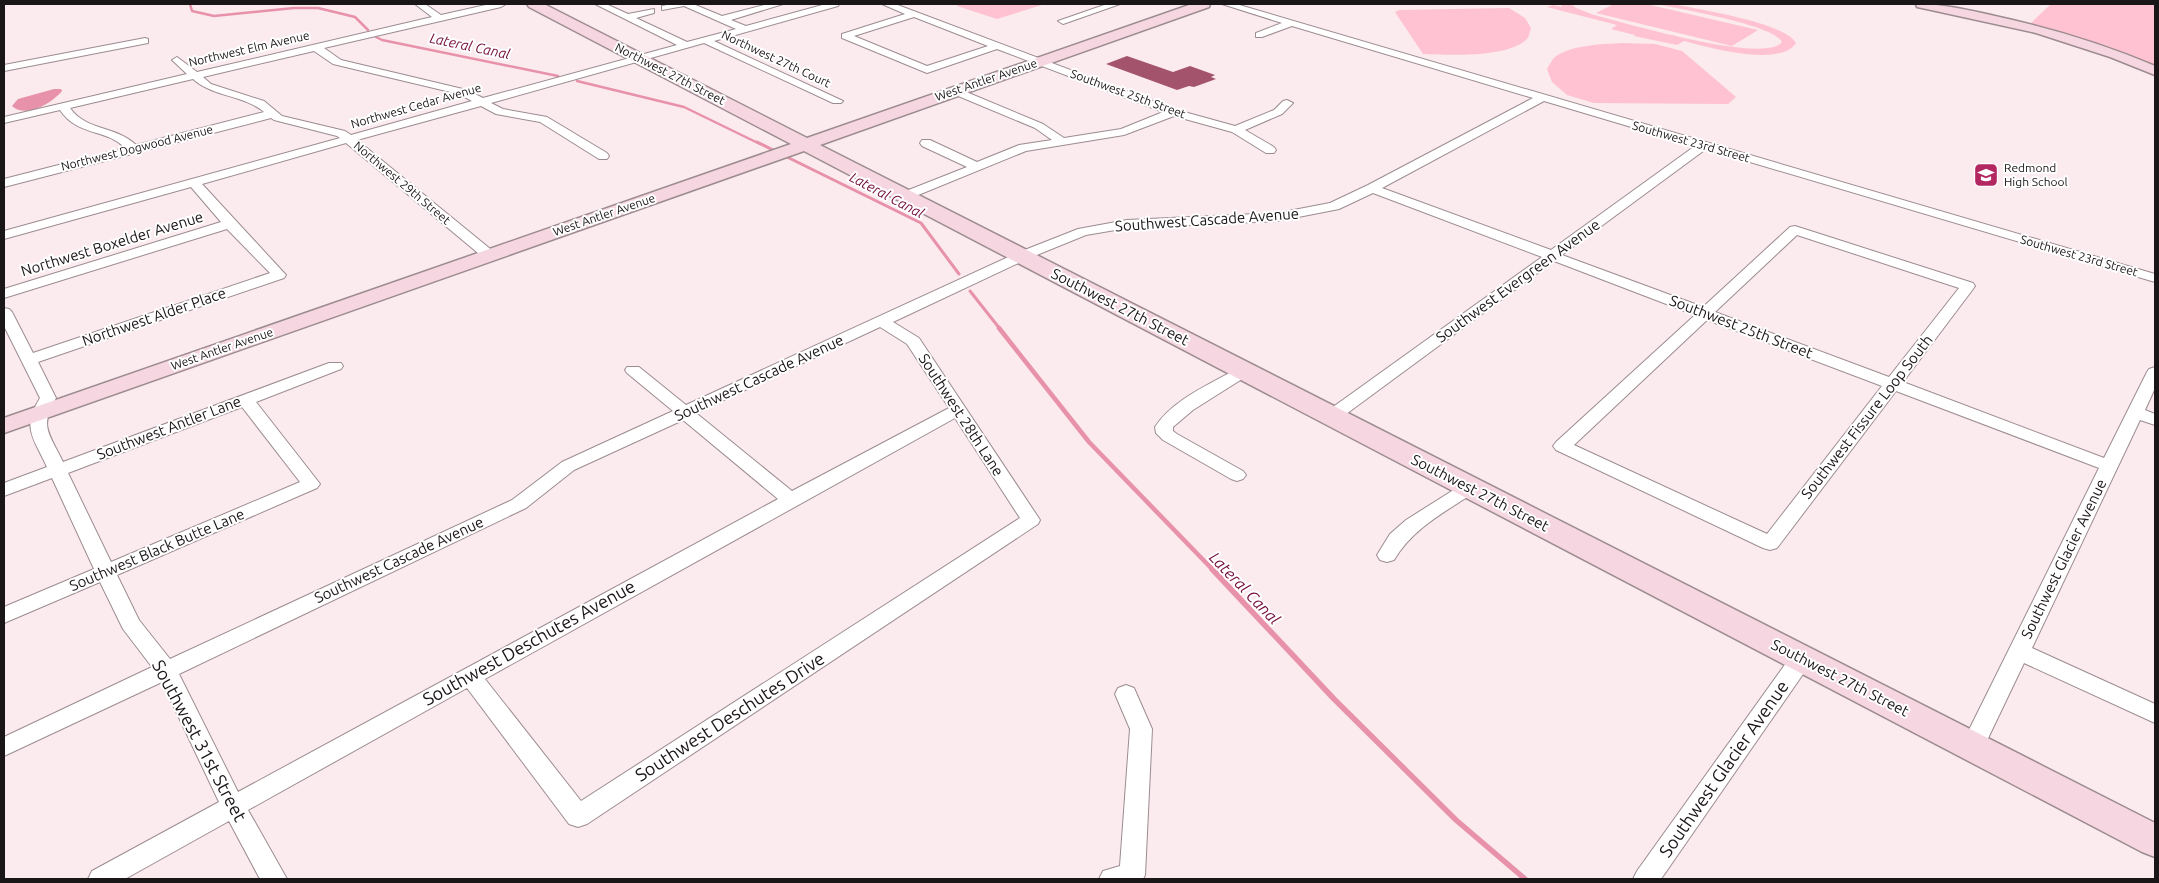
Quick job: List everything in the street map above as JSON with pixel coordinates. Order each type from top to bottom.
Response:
[{"type":"street","points":[[419,4],[439,18]]},
{"type":"street","name":"Northwest Elm Avenue","points":[[4,120],[501,4]]},
{"type":"street","name":"Northwest 27th Street","points":[[534,4],[805,144]]},
{"type":"street","points":[[599,4],[686,45]]},
{"type":"street","points":[[665,8],[684,4],[745,29]]},
{"type":"street","points":[[722,19],[776,4]]},
{"type":"street","name":"Northwest Cedar Avenue","points":[[4,235],[834,4]]},
{"type":"street","name":"Southwest 25th Street","points":[[887,4],[1173,112],[1236,130],[1270,150]]},
{"type":"street","points":[[1063,21],[1115,4]]},
{"type":"street","name":"West Antler Avenue","points":[[4,426],[1204,4]]},
{"type":"street","name":"Southwest 23rd Street","points":[[1227,4],[2155,278]]},
{"type":"street","points":[[1922,4],[2040,30],[2115,54],[2155,71]]},
{"type":"street","points":[[627,17],[651,11]]},
{"type":"street","points":[[915,14],[845,36],[927,70],[999,45]]},
{"type":"street","points":[[1259,36],[1291,23]]},
{"type":"street","name":"Northwest 27th Court","points":[[706,40],[836,101]]},
{"type":"street","points":[[4,68],[145,41]]},
{"type":"street","points":[[315,47],[337,62],[463,92],[500,112],[543,119],[603,156]]},
{"type":"street","name":"Northwest 29th Street","points":[[177,60],[207,86],[260,103],[278,118],[328,128],[341,133],[490,255]]},
{"type":"street","points":[[954,92],[1039,126],[1061,141]]},
{"type":"street","name":"Southwest Cascade Avenue","points":[[4,747],[519,504],[568,466],[1022,256],[1083,232],[1127,224],[1278,217],[1334,206],[1372,188],[1541,98]]},
{"type":"street","points":[[1236,130],[1278,112],[1287,103]]},
{"type":"street","points":[[63,106],[77,123],[117,136],[128,142],[133,149]]},
{"type":"street","points":[[906,196],[1023,148],[1124,132],[1173,112]]},
{"type":"street","name":"Northwest Dogwood Avenue","points":[[4,182],[271,114]]},
{"type":"street","points":[[926,142],[977,167]]},
{"type":"street","name":"Southwest 27th Street","points":[[805,144],[2155,841]]},
{"type":"street","name":"Southwest Evergreen Avenue","points":[[1332,416],[1703,146]]},
{"type":"street","points":[[194,182],[230,224]]},
{"type":"street","name":"Southwest 25th Street","points":[[1372,188],[2110,466]]},
{"type":"street","name":"Northwest Alder Place","points":[[28,360],[280,275],[230,224]]},
{"type":"street","name":"Northwest Boxelder Avenue","points":[[4,294],[230,224]]},
{"type":"street","name":"Southwest Fissure Loop South","points":[[1795,230],[1968,286],[1770,543],[1562,446],[1706,314],[1795,230]]},
{"type":"street","points":[[4,312],[48,398],[39,414]]},
{"type":"street","name":"Southwest 28th Lane","points":[[881,321],[913,341],[1030,520]]},
{"type":"street","name":"Southwest Antler Lane","points":[[4,490],[335,366]]},
{"type":"street","points":[[633,370],[791,500]]},
{"type":"street","points":[[1237,475],[1173,439],[1164,430],[1165,425],[1175,414],[1244,371]]},
{"type":"street","name":"Southwest Glacier Avenue","points":[[1973,746],[2155,372]]},
{"type":"street","name":"Southwest Black Butte Lane","points":[[4,615],[311,484],[245,400]]},
{"type":"street","name":"Southwest Deschutes Avenue","points":[[101,879],[958,410]]},
{"type":"street","points":[[2136,413],[2155,420]]},
{"type":"street","name":"Southwest 31st Street","points":[[39,414],[37,426],[107,571],[130,624],[166,669],[233,806],[274,879]]},
{"type":"street","points":[[1386,555],[1397,539],[1413,525],[1469,488]]},
{"type":"street","name":"Southwest Deschutes Drive","points":[[470,676],[578,816],[1030,520]]},
{"type":"street","points":[[2019,651],[2155,714]]},
{"type":"street","name":"Southwest Glacier Avenue","points":[[1646,879],[1802,658]]},
{"type":"street","points":[[1126,694],[1141,729],[1128,878]]},
{"type":"shaded area","points":[[958,4],[1045,4],[997,19],[957,6]]},
{"type":"shaded area","points":[[1561,4],[1571,4],[1594,15],[1692,40],[1750,48],[1770,48],[1782,42],[1776,36],[1745,24],[1657,4],[1674,4],[1759,23],[1788,36],[1796,43],[1788,50],[1775,54],[1760,55],[1725,51],[1684,41],[1677,45],[1634,36],[1611,29],[1617,25],[1547,7],[1553,5],[1562,7]]},
{"type":"shaded area","points":[[1614,4],[1646,4],[1758,30],[1732,46],[1596,13]]},
{"type":"shaded area","points":[[2051,4],[2155,4],[2155,67],[2117,51],[2030,24]]},
{"type":"shaded area","points":[[1509,8],[1525,18],[1531,28],[1527,39],[1518,45],[1506,49],[1462,55],[1423,54],[1395,12],[1399,10]]},
{"type":"shaded area","points":[[1622,43],[1655,44],[1682,51],[1736,97],[1728,104],[1594,103],[1567,95],[1552,82],[1547,69],[1553,59],[1559,54],[1586,46]]},
{"type":"shaded area","points":[[54,89],[61,89],[62,91],[58,96],[38,108],[24,111],[12,106],[18,99]]},
{"type":"building","points":[[1127,56],[1173,72],[1190,66],[1215,75],[1211,77],[1216,79],[1194,87],[1189,86],[1177,90],[1106,64]]},
{"type":"waterway","name":"Lateral Canal","points":[[190,4],[192,11],[214,16],[294,8],[318,8],[355,17],[368,30]]},
{"type":"waterway","name":"Lateral Canal","points":[[376,37],[382,40],[558,76]]},
{"type":"waterway","name":"Lateral Canal","points":[[577,81],[684,107],[760,144]]},
{"type":"waterway","name":"Lateral Canal","points":[[757,142],[775,151]]},
{"type":"waterway","name":"Lateral Canal","points":[[787,157],[921,223],[959,274]]},
{"type":"waterway","name":"Lateral Canal","points":[[970,291],[1000,329]]},
{"type":"waterway","name":"Lateral Canal","points":[[999,328],[1089,442],[1213,570]]},
{"type":"waterway","name":"Lateral Canal","points":[[1212,569],[1334,699],[1456,820],[1525,879]]},
{"type":"place","name":"Redmond High School","points":[[1986,175]]}]
